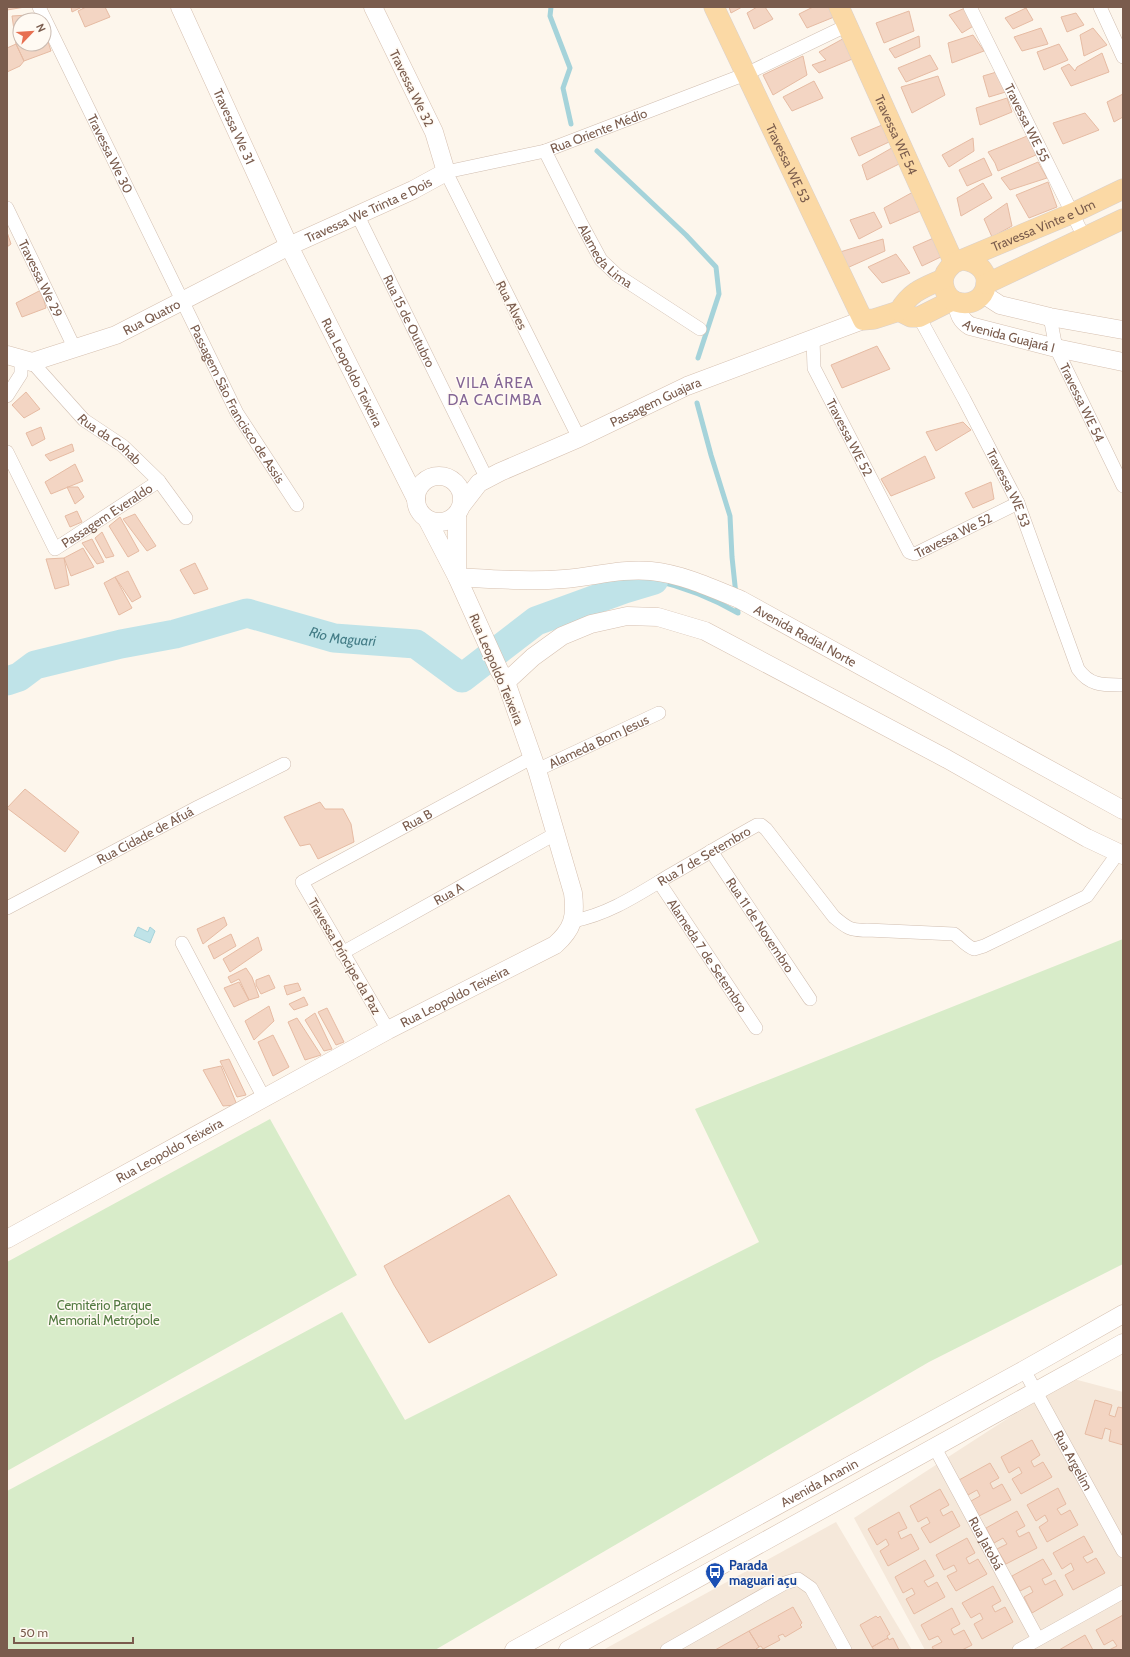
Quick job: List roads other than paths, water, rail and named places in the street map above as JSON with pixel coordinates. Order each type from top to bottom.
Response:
[{"type":"main road","name":"Travessa We 31","points":[[180,7],[289,246]]},
{"type":"main road","name":"Travessa We 32","points":[[373,7],[434,132],[446,172]]},
{"type":"main road","name":"Travessa WE 53","points":[[714,7],[863,320]]},
{"type":"main road","name":"Travessa WE 54","points":[[839,7],[953,267]]},
{"type":"main road","name":"Travessa We Trinta e Dois","points":[[289,246],[413,190],[446,172]]},
{"type":"main road","name":"Travessa Vinte e Um","points":[[899,311],[913,293],[953,267],[1123,189]]},
{"type":"main road","name":"Travessa Vinte e Um","points":[[985,289],[1123,218]]},
{"type":"main road","name":"Rua Quatro","points":[[20,359],[76,349],[116,335],[289,246]]},
{"type":"main road","name":"Rua Leopoldo Teixeira","points":[[289,246],[416,499]]},
{"type":"main road","points":[[972,261],[980,267],[985,275],[985,289],[976,301],[966,304],[954,301],[945,291],[953,267],[972,261]]},
{"type":"main road","name":"Avenida Guajará I","points":[[985,289],[1000,305],[1050,317],[1123,330]]},
{"type":"main road","points":[[863,320],[874,319],[899,311],[912,317],[919,317],[954,301]]},
{"type":"main road","name":"Avenida Guajará I","points":[[954,301],[962,321],[970,326],[1056,348],[1123,362]]},
{"type":"main road","name":"Passagem Guajara","points":[[452,479],[492,471],[579,438],[687,386],[863,320]]},
{"type":"main road","name":"Passagem Guajara","points":[[459,510],[479,483],[492,471]]},
{"type":"main road","points":[[445,476],[452,479],[461,491],[459,510],[452,519],[440,523],[427,519],[421,514],[416,499],[420,486],[424,481],[431,477],[445,476]]},
{"type":"main road","name":"Rua Leopoldo Teixeira","points":[[457,577],[459,510]]},
{"type":"main road","name":"Rua Leopoldo Teixeira","points":[[7,1239],[388,1030],[555,945],[566,935],[573,921],[575,907],[535,763],[502,676],[457,577],[427,519]]},
{"type":"main road","name":"Avenida Radial Norte","points":[[457,577],[543,581],[633,570],[652,571],[673,575],[710,587],[741,600],[1123,810]]},
{"type":"main road","points":[[502,676],[562,636],[591,624],[627,616],[658,617],[705,630],[946,759],[1087,838],[1120,854]]},
{"type":"main road","name":"Avenida Ananin","points":[[514,1650],[1024,1370],[1123,1314]]},
{"type":"main road","name":"Avenida Ananin","points":[[568,1650],[1123,1343]]},
{"type":"street","name":"Travessa We 30","points":[[39,7],[182,300]]},
{"type":"street","name":"Travessa WE 55","points":[[970,7],[1084,237]]},
{"type":"street","points":[[1100,7],[1123,57]]},
{"type":"street","name":"Rua Oriente Médio","points":[[446,172],[545,151],[746,74],[848,25]]},
{"type":"street","name":"Alameda Lima","points":[[545,151],[601,260],[617,275],[700,329]]},
{"type":"street","name":"Rua Alves","points":[[446,172],[579,438]]},
{"type":"street","name":"Travessa We 29","points":[[7,208],[76,349]]},
{"type":"street","name":"Rua 15 de Outubro","points":[[357,214],[492,471]]},
{"type":"street","name":"Passagem São Francisco de Assis","points":[[182,300],[237,412],[297,505]]},
{"type":"street","name":"Travessa WE 53","points":[[919,317],[1018,503],[1078,669],[1089,681],[1108,685],[1123,685]]},
{"type":"street","name":"Travessa WE 54","points":[[1050,317],[1056,348],[1123,486]]},
{"type":"street","name":"Travessa WE 52","points":[[813,339],[814,368],[899,532]]},
{"type":"street","points":[[7,396],[21,374],[20,359]]},
{"type":"street","name":"Rua da Cohab","points":[[20,359],[84,420],[123,446],[159,481],[186,518]]},
{"type":"street","name":"Passagem Everaldo","points":[[7,452],[55,549],[159,481]]},
{"type":"street","name":"Travessa We 52","points":[[899,532],[909,552],[915,554],[1018,503]]},
{"type":"street","name":"Alameda Bom Jesus","points":[[535,763],[660,713]]},
{"type":"street","name":"Rua B","points":[[302,882],[535,763]]},
{"type":"street","name":"Rua Cidade de Afuá","points":[[7,908],[198,807],[284,764]]},
{"type":"street","name":"Rua 7 de Setembro","points":[[573,921],[591,918],[610,910],[757,825],[761,825],[766,829],[834,917],[848,928],[856,931],[867,930],[954,934],[974,949],[984,946],[1087,896],[1120,854]]},
{"type":"street","name":"Rua A","points":[[342,953],[555,834]]},
{"type":"street","name":"Rua 11 de Novembro","points":[[711,851],[810,999]]},
{"type":"street","name":"Travessa Príncipe da Paz","points":[[302,882],[388,1030]]},
{"type":"street","name":"Alameda 7 de Setembro","points":[[659,882],[756,1028]]},
{"type":"street","points":[[182,943],[264,1098]]},
{"type":"street","name":"Rua Argelim","points":[[1024,1370],[1123,1551]]},
{"type":"street","name":"Rua Jatobá","points":[[935,1448],[1038,1639]]},
{"type":"street","points":[[667,1650],[785,1583],[798,1579],[811,1588],[845,1650]]},
{"type":"street","points":[[1018,1650],[1123,1592]]},
{"type":"water","points":[[138,927],[148,932],[150,927],[155,931],[150,943],[134,936]]},
{"type":"waterway","points":[[551,7],[550,16],[570,68],[563,88],[571,124]]},
{"type":"waterway","points":[[597,151],[686,235],[716,267],[719,294],[698,358]]},
{"type":"waterway","points":[[697,403],[730,516],[736,595]]},
{"type":"waterway","points":[[654,580],[698,594],[718,602],[738,613]]},
{"type":"waterway","name":"Rio Maguari","points":[[7,681],[19,677],[35,665],[121,644],[175,634],[247,613],[334,638],[416,644],[462,678],[536,621],[624,589],[654,580]]},
{"type":"waterway","points":[[737,602],[738,613]]},
{"type":"place","name":"Parada maguari açu","points":[[715,1589]]},
{"type":"district","name":"VILA ÁREA DA CACIMBA","points":[[495,392]]},
{"type":"park label","name":"Cemitério Parque Memorial Metrópole","points":[[104,1312]]}]
